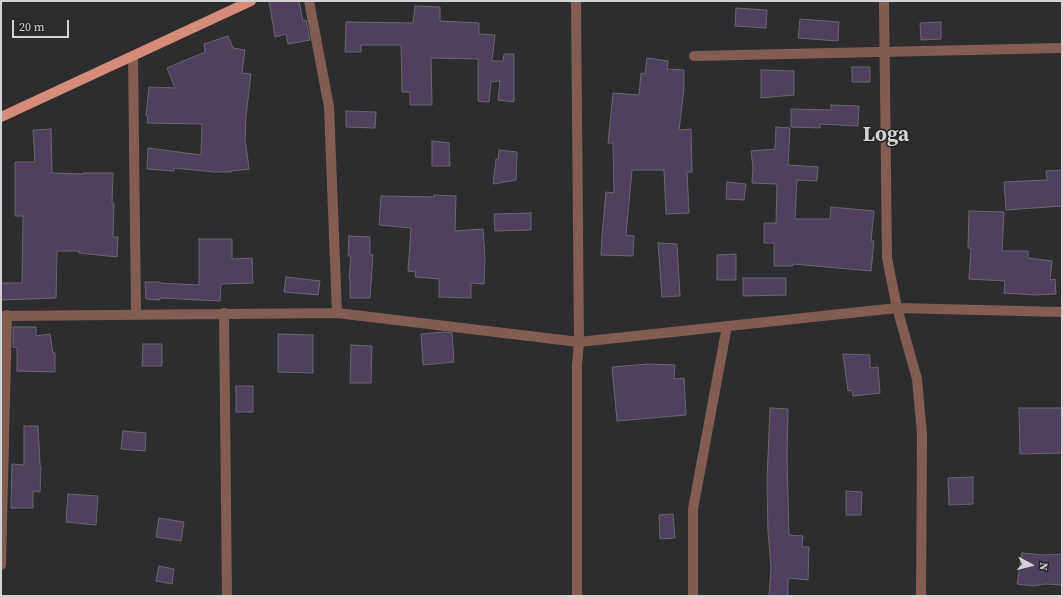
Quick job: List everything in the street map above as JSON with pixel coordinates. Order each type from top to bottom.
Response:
[{"type":"main road","points":[[1,117],[251,1]]},
{"type":"street","points":[[309,1],[330,107],[337,313]]},
{"type":"street","points":[[576,1],[579,342],[577,373],[577,596]]},
{"type":"street","points":[[884,1],[887,258],[897,308],[917,379],[922,434],[921,596]]},
{"type":"street","points":[[694,56],[1062,48]]},
{"type":"street","points":[[133,56],[136,314]]},
{"type":"street","points":[[1,565],[4,315],[337,313],[579,342],[897,308],[1062,312]]},
{"type":"street","points":[[224,314],[227,596]]},
{"type":"street","points":[[693,596],[693,509],[727,326]]},
{"type":"building","points":[[269,1],[299,1],[303,21],[306,20],[310,40],[288,44],[286,34],[275,37]]},
{"type":"building","points":[[415,6],[440,7],[440,21],[479,23],[479,34],[495,35],[492,61],[503,61],[504,54],[514,54],[514,102],[498,100],[500,81],[491,82],[489,102],[478,101],[478,59],[431,58],[432,105],[410,105],[410,92],[402,92],[401,45],[361,45],[361,52],[345,52],[346,22],[413,23]]},
{"type":"building","points":[[736,8],[767,10],[766,28],[735,26]]},
{"type":"building","points":[[800,19],[839,22],[838,41],[798,38]]},
{"type":"building","points":[[941,22],[941,39],[921,40],[920,23]]},
{"type":"building","points":[[228,36],[233,48],[245,50],[242,73],[251,74],[246,116],[245,145],[249,169],[231,172],[215,172],[174,168],[174,171],[147,169],[148,148],[201,155],[202,124],[147,123],[148,116],[146,116],[149,87],[175,88],[167,68],[205,52],[204,44]]},
{"type":"building","points":[[647,58],[668,61],[667,69],[684,70],[684,89],[679,130],[691,129],[692,172],[687,172],[689,213],[666,214],[664,170],[632,170],[626,235],[634,236],[633,256],[601,255],[606,192],[614,193],[613,143],[608,143],[613,93],[639,95],[641,73],[645,74]]},
{"type":"building","points":[[852,67],[870,67],[870,82],[852,82]]},
{"type":"building","points":[[761,70],[794,71],[794,95],[761,98]]},
{"type":"building","points":[[831,105],[859,106],[858,126],[820,124],[820,128],[791,127],[791,109],[831,110]]},
{"type":"building","points":[[346,111],[376,112],[375,128],[346,127]]},
{"type":"building","points":[[776,127],[790,128],[788,165],[818,167],[817,181],[797,180],[795,219],[830,219],[831,207],[874,211],[871,241],[874,241],[871,271],[793,264],[793,266],[774,266],[774,243],[764,243],[764,223],[776,223],[777,184],[752,183],[753,167],[751,151],[775,149]]},
{"type":"building","points":[[51,129],[52,173],[113,173],[113,237],[118,237],[117,257],[79,253],[79,251],[57,251],[56,298],[1,300],[1,283],[22,283],[23,216],[15,216],[15,162],[35,162],[33,130]]},
{"type":"building","points":[[432,141],[449,143],[450,166],[432,166]]},
{"type":"building","points":[[499,150],[517,152],[516,180],[493,184],[496,159],[498,160]]},
{"type":"building","points":[[1062,170],[1062,206],[1006,210],[1004,182],[1047,180],[1046,171]]},
{"type":"building","points":[[727,182],[746,184],[744,200],[726,199]]},
{"type":"building","points":[[434,195],[456,196],[455,231],[483,229],[485,257],[484,284],[471,283],[471,298],[439,297],[439,279],[415,277],[416,272],[408,271],[411,228],[379,225],[381,196],[434,197]]},
{"type":"building","points":[[969,211],[1004,212],[1002,251],[1028,251],[1028,258],[1052,261],[1050,280],[1055,279],[1056,294],[1034,295],[1004,293],[1005,281],[969,279],[971,248],[968,248]]},
{"type":"building","points":[[531,213],[531,230],[495,231],[494,214]]},
{"type":"building","points":[[349,236],[370,237],[370,254],[373,255],[370,298],[350,298],[349,278],[351,256],[348,256]]},
{"type":"building","points":[[199,239],[232,239],[232,259],[252,258],[253,283],[221,284],[220,301],[160,298],[160,300],[146,299],[145,282],[199,285]]},
{"type":"building","points":[[658,243],[677,244],[680,296],[662,297]]},
{"type":"building","points":[[736,254],[736,280],[717,280],[717,255]]},
{"type":"building","points":[[286,277],[320,281],[318,295],[284,292]]},
{"type":"building","points":[[743,278],[786,278],[786,295],[743,296]]},
{"type":"building","points":[[13,327],[36,327],[36,336],[50,334],[53,353],[55,353],[55,372],[17,371],[17,348],[13,347]]},
{"type":"building","points":[[444,332],[452,333],[454,362],[423,365],[421,334]]},
{"type":"building","points":[[278,334],[313,335],[313,373],[278,372]]},
{"type":"building","points":[[143,344],[162,344],[162,366],[142,366]]},
{"type":"building","points":[[351,345],[372,346],[371,383],[350,383]]},
{"type":"building","points":[[843,354],[870,355],[870,368],[878,367],[880,393],[853,396],[852,390],[848,391]]},
{"type":"building","points":[[648,364],[675,365],[674,379],[684,378],[686,415],[617,421],[612,367]]},
{"type":"building","points":[[236,386],[253,386],[253,412],[236,412]]},
{"type":"building","points":[[770,408],[788,409],[787,455],[789,535],[803,536],[802,547],[809,547],[808,580],[788,578],[788,596],[769,596],[771,568],[768,531],[767,481]]},
{"type":"building","points":[[1019,408],[1062,408],[1062,453],[1020,454]]},
{"type":"building","points":[[24,426],[38,426],[41,466],[40,492],[33,491],[33,508],[11,508],[12,464],[24,465]]},
{"type":"building","points":[[123,431],[146,433],[145,451],[121,449]]},
{"type":"building","points":[[973,477],[973,504],[949,505],[948,478]]},
{"type":"building","points":[[846,491],[862,492],[861,515],[846,515]]},
{"type":"building","points":[[68,494],[98,496],[96,525],[66,522]]},
{"type":"building","points":[[673,514],[675,538],[660,539],[659,515]]},
{"type":"building","points":[[159,518],[184,522],[181,541],[156,537]]},
{"type":"building","points":[[1022,553],[1045,555],[1062,554],[1062,585],[1045,584],[1033,586],[1017,584]]},
{"type":"building","points":[[159,566],[174,569],[172,584],[156,581]]},
{"type":"district","name":"Loga","points":[[886,136]]}]
